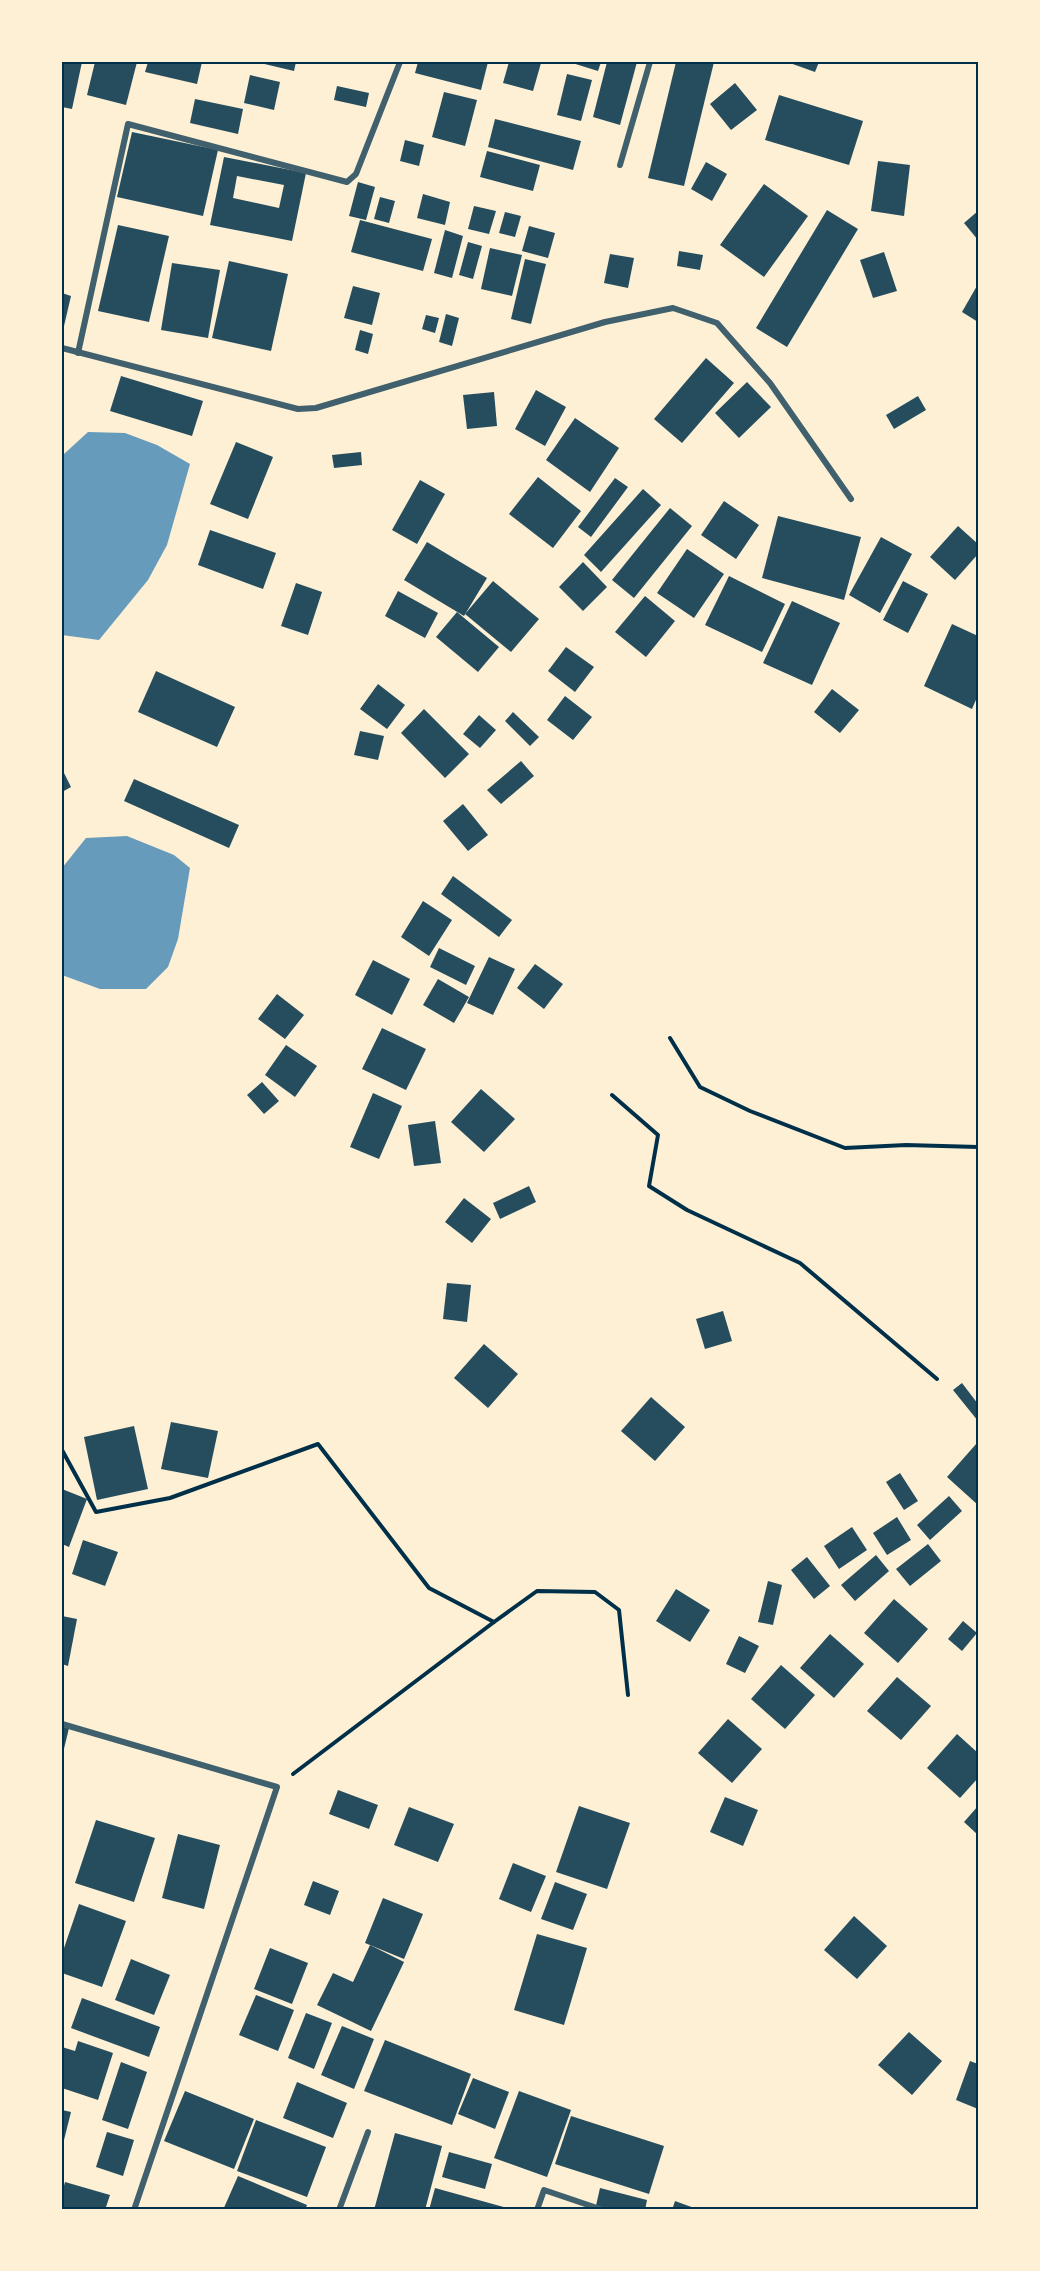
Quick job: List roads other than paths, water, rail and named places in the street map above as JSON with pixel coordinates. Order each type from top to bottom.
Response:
[{"type":"street","points":[[78,353],[128,124],[347,182],[356,174],[399,62]]},
{"type":"street","points":[[620,165],[650,62]]},
{"type":"street","points":[[62,348],[298,409],[316,408],[605,322],[673,308],[717,323],[770,383],[850,499]]},
{"type":"street","points":[[62,1724],[277,1787],[134,2210]]},
{"type":"street","points":[[339,2210],[368,2132]]},
{"type":"street","points":[[537,2210],[544,2190],[603,2210]]},
{"type":"water","points":[[88,432],[125,433],[157,445],[190,464],[167,545],[148,580],[99,640],[62,635],[62,463],[64,454]]},
{"type":"water","points":[[127,836],[174,855],[190,868],[178,939],[168,967],[146,989],[100,989],[62,975],[62,868],[86,838]]}]
